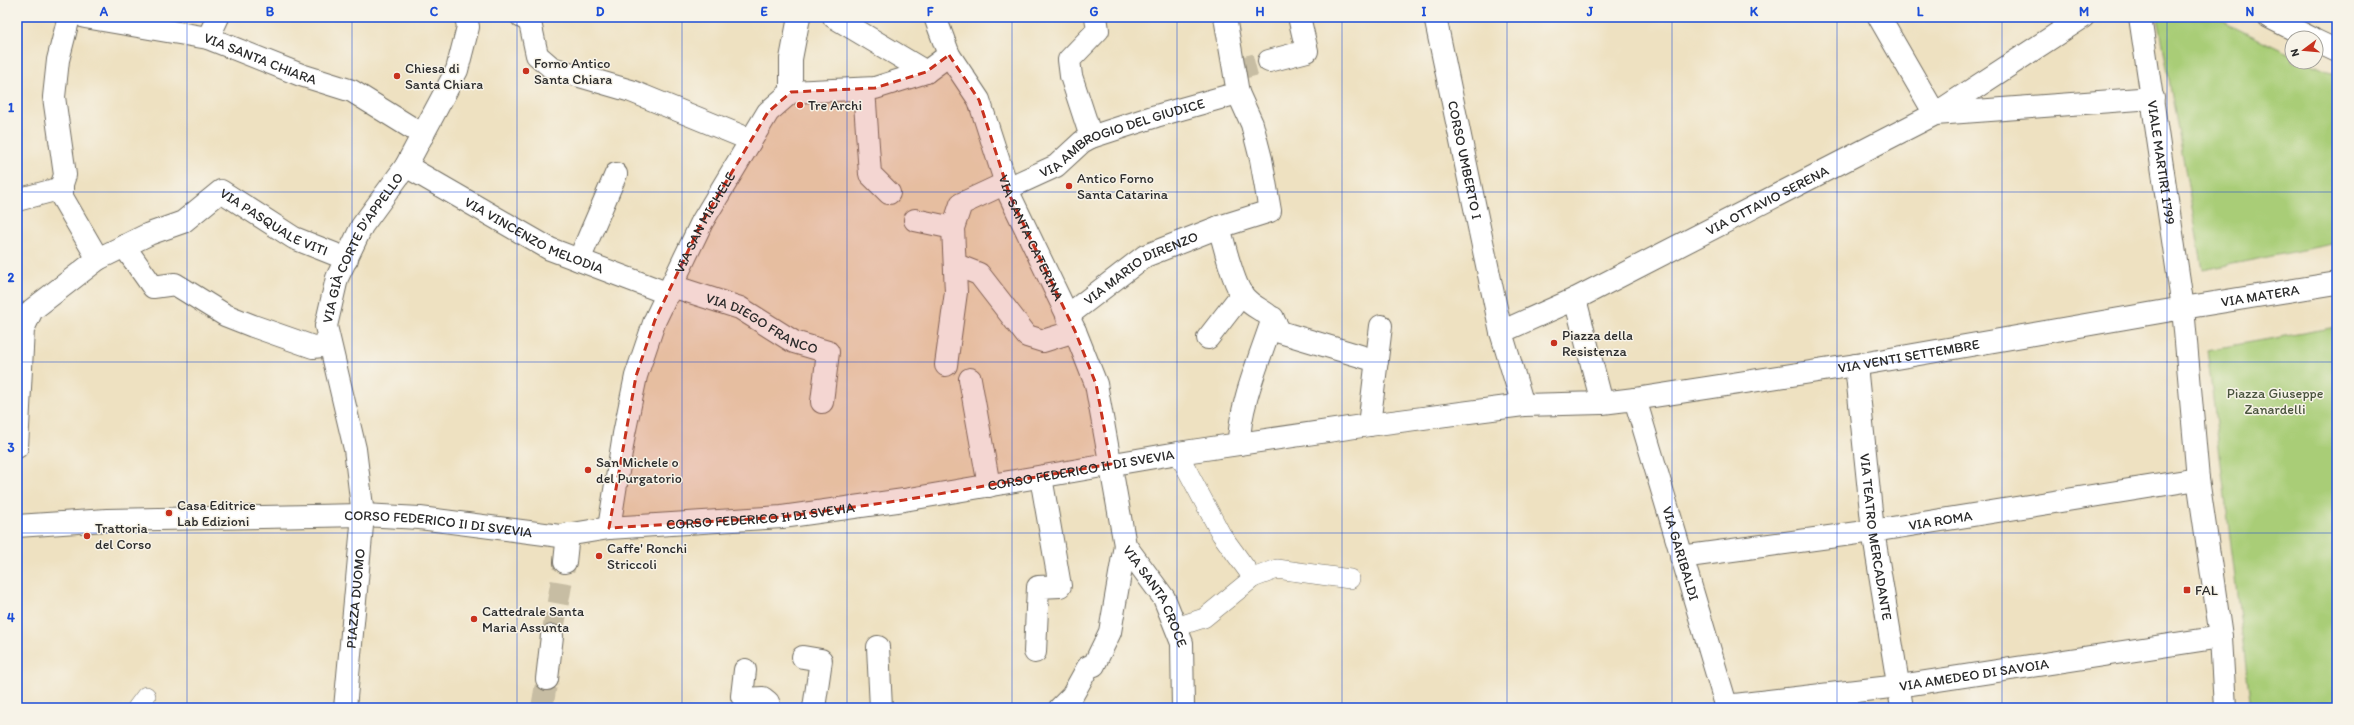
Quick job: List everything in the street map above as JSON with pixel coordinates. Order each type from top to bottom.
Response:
[{"type":"street","points":[[69,17],[58,60],[54,97],[65,175],[62,188],[62,197],[98,259]]},
{"type":"street","name":"VIA SANTA CHIARA","points":[[85,17],[208,38],[300,75],[352,91],[423,135]]},
{"type":"street","points":[[208,38],[218,17]]},
{"type":"street","name":"VIA GIÀ CORTE D'APPELLO","points":[[363,516],[355,449],[343,391],[326,326],[337,278],[362,226],[406,166],[457,70],[468,27],[466,17]]},
{"type":"street","points":[[522,17],[529,21],[537,55],[552,68],[631,91],[751,140]]},
{"type":"street","points":[[799,17],[791,59],[791,92],[875,88],[926,72],[949,55]]},
{"type":"street","points":[[834,17],[926,72]]},
{"type":"street","name":"VIA SANTA CATERINA","points":[[935,17],[949,55],[979,100],[1007,185],[1071,324],[1096,384],[1112,464]]},
{"type":"street","points":[[1091,137],[1071,76],[1069,60],[1098,30],[1096,17]]},
{"type":"street","points":[[1225,17],[1238,93]]},
{"type":"street","name":"CORSO UMBERTO I","points":[[1435,17],[1501,332]]},
{"type":"street","points":[[1879,17],[1935,114]]},
{"type":"street","name":"VIA OTTAVIO SERENA","points":[[1575,299],[1935,114],[2083,17]]},
{"type":"street","name":"VIALE MARTIRI 1799","points":[[2140,17],[2183,308]]},
{"type":"street","points":[[2269,17],[2295,30]]},
{"type":"street","points":[[1269,61],[1307,51],[1300,21]]},
{"type":"street","points":[[2324,44],[2337,51]]},
{"type":"street","points":[[864,89],[870,174],[889,193]]},
{"type":"street","name":"VIA SAN MICHELE","points":[[609,528],[624,434],[636,376],[655,320],[702,222],[768,112],[791,92]]},
{"type":"street","name":"VIA AMBROGIO DEL GIUDICE","points":[[953,228],[961,204],[1056,166],[1082,142],[1091,137],[1156,116],[1238,93]]},
{"type":"street","name":"VIA MARIO DIRENZO","points":[[1071,324],[1145,256],[1219,227],[1270,211],[1261,159],[1252,124],[1238,93]]},
{"type":"street","name":"VIA OTTAVIO SERENA","points":[[1935,114],[2153,98]]},
{"type":"street","name":"VIA VINCENZO MELODIA","points":[[406,166],[550,249],[670,290]]},
{"type":"street","points":[[579,260],[616,174]]},
{"type":"street","points":[[17,200],[62,188]]},
{"type":"street","name":"VIA PASQUALE VITI","points":[[17,447],[20,329],[32,310],[98,259],[149,234],[183,222],[222,191],[294,238],[347,258]]},
{"type":"street","points":[[915,220],[953,228],[956,265],[956,292],[946,365]]},
{"type":"street","points":[[1219,227],[1242,294],[1253,306],[1273,318],[1280,332],[1377,361]]},
{"type":"street","points":[[124,246],[153,286],[175,284],[225,315],[252,326],[313,347],[330,345]]},
{"type":"street","points":[[956,265],[979,274],[1027,336],[1043,341],[1071,324]]},
{"type":"street","name":"VIA MATERA","points":[[2183,308],[2337,283]]},
{"type":"street","name":"VIA DIEGO FRANCO","points":[[670,290],[740,308],[794,342],[828,352],[822,402]]},
{"type":"street","points":[[1208,338],[1242,294]]},
{"type":"street","points":[[1575,299],[1602,403],[1523,405],[1501,332],[1575,299]]},
{"type":"street","points":[[2183,308],[2198,479],[2221,637],[2225,708]]},
{"type":"street","name":"VIA VENTI SETTEMBRE","points":[[1602,403],[1856,366],[2183,308]]},
{"type":"street","points":[[1239,444],[1239,432],[1248,397],[1273,318]]},
{"type":"street","points":[[1369,425],[1381,326]]},
{"type":"street","name":"VIA TEATRO MERCADANTE","points":[[1856,366],[1873,531],[1902,708]]},
{"type":"street","points":[[970,379],[989,486]]},
{"type":"street","name":"VIA GARIBALDI","points":[[1635,399],[1727,707]]},
{"type":"street","name":"CORSO FEDERICO II DI SVEVIA","points":[[17,526],[107,520],[363,516],[420,518],[560,536],[609,528],[782,517],[989,486],[1112,464],[1239,444],[1523,405]]},
{"type":"street","name":"VIA SANTA CROCE","points":[[1112,464],[1126,545],[1164,598],[1182,643],[1183,708]]},
{"type":"street","points":[[1035,652],[1038,587],[1060,586],[1041,477]]},
{"type":"street","name":"VIA ROMA","points":[[1681,557],[1873,531],[2198,479]]},
{"type":"street","name":"PIAZZA DUOMO","points":[[345,708],[349,682],[363,516]]},
{"type":"street","points":[[565,562],[568,534]]},
{"type":"street","points":[[1060,708],[1072,696],[1088,667],[1094,665],[1110,632],[1126,545]]},
{"type":"street","points":[[547,679],[552,636]]},
{"type":"street","name":"VIA AMEDEO DI SAVOIA","points":[[1727,707],[1899,686],[2221,637]]},
{"type":"street","points":[[878,647],[881,708]]},
{"type":"street","points":[[803,657],[821,660],[814,708]]},
{"type":"street","points":[[745,670],[742,696],[745,699],[763,698],[768,702],[770,708]]},
{"type":"lane","points":[[1178,454],[1221,534],[1253,578]]},
{"type":"lane","points":[[1176,626],[1204,618],[1253,578],[1278,570],[1350,579]]},
{"type":"highlighted area","points":[[949,55],[979,100],[1010,196],[1075,331],[1096,384],[1111,464],[904,500],[782,517],[609,528],[636,376],[655,320],[702,222],[768,112],[791,92],[875,88],[926,72]]},
{"type":"green space","points":[[2158,17],[2213,17],[2284,51],[2284,70],[2324,70],[2337,76],[2337,243],[2203,270]]},
{"type":"green space","name":"Piazza Giuseppe Zanardelli","points":[[2337,327],[2337,708],[2251,708],[2207,350]]},
{"type":"tunnel","points":[[1234,70],[1269,61]]},
{"type":"tunnel","points":[[552,636],[565,562]]},
{"type":"tunnel","points":[[542,708],[547,679]]},
{"type":"place","name":"Forno Antico Santa Chiara","points":[[526,71]]},
{"type":"place","name":"Chiesa di Santa Chiara","points":[[397,76]]},
{"type":"place","name":"Tre Archi","points":[[800,105]]},
{"type":"place","name":"Antico Forno Santa Catarina","points":[[1069,186]]},
{"type":"place","name":"Piazza della Resistenza","points":[[1554,343]]},
{"type":"place","name":"San Michele o del Purgatorio","points":[[588,470]]},
{"type":"place","name":"Casa Editrice Lab Edizioni","points":[[169,513]]},
{"type":"place","name":"Trattoria del Corso","points":[[87,536]]},
{"type":"place","name":"Caffe' Ronchi Striccoli","points":[[599,556]]},
{"type":"place","name":"FAL","points":[[2187,590]]},
{"type":"place","name":"Cattedrale Santa Maria Assunta","points":[[474,619]]}]
